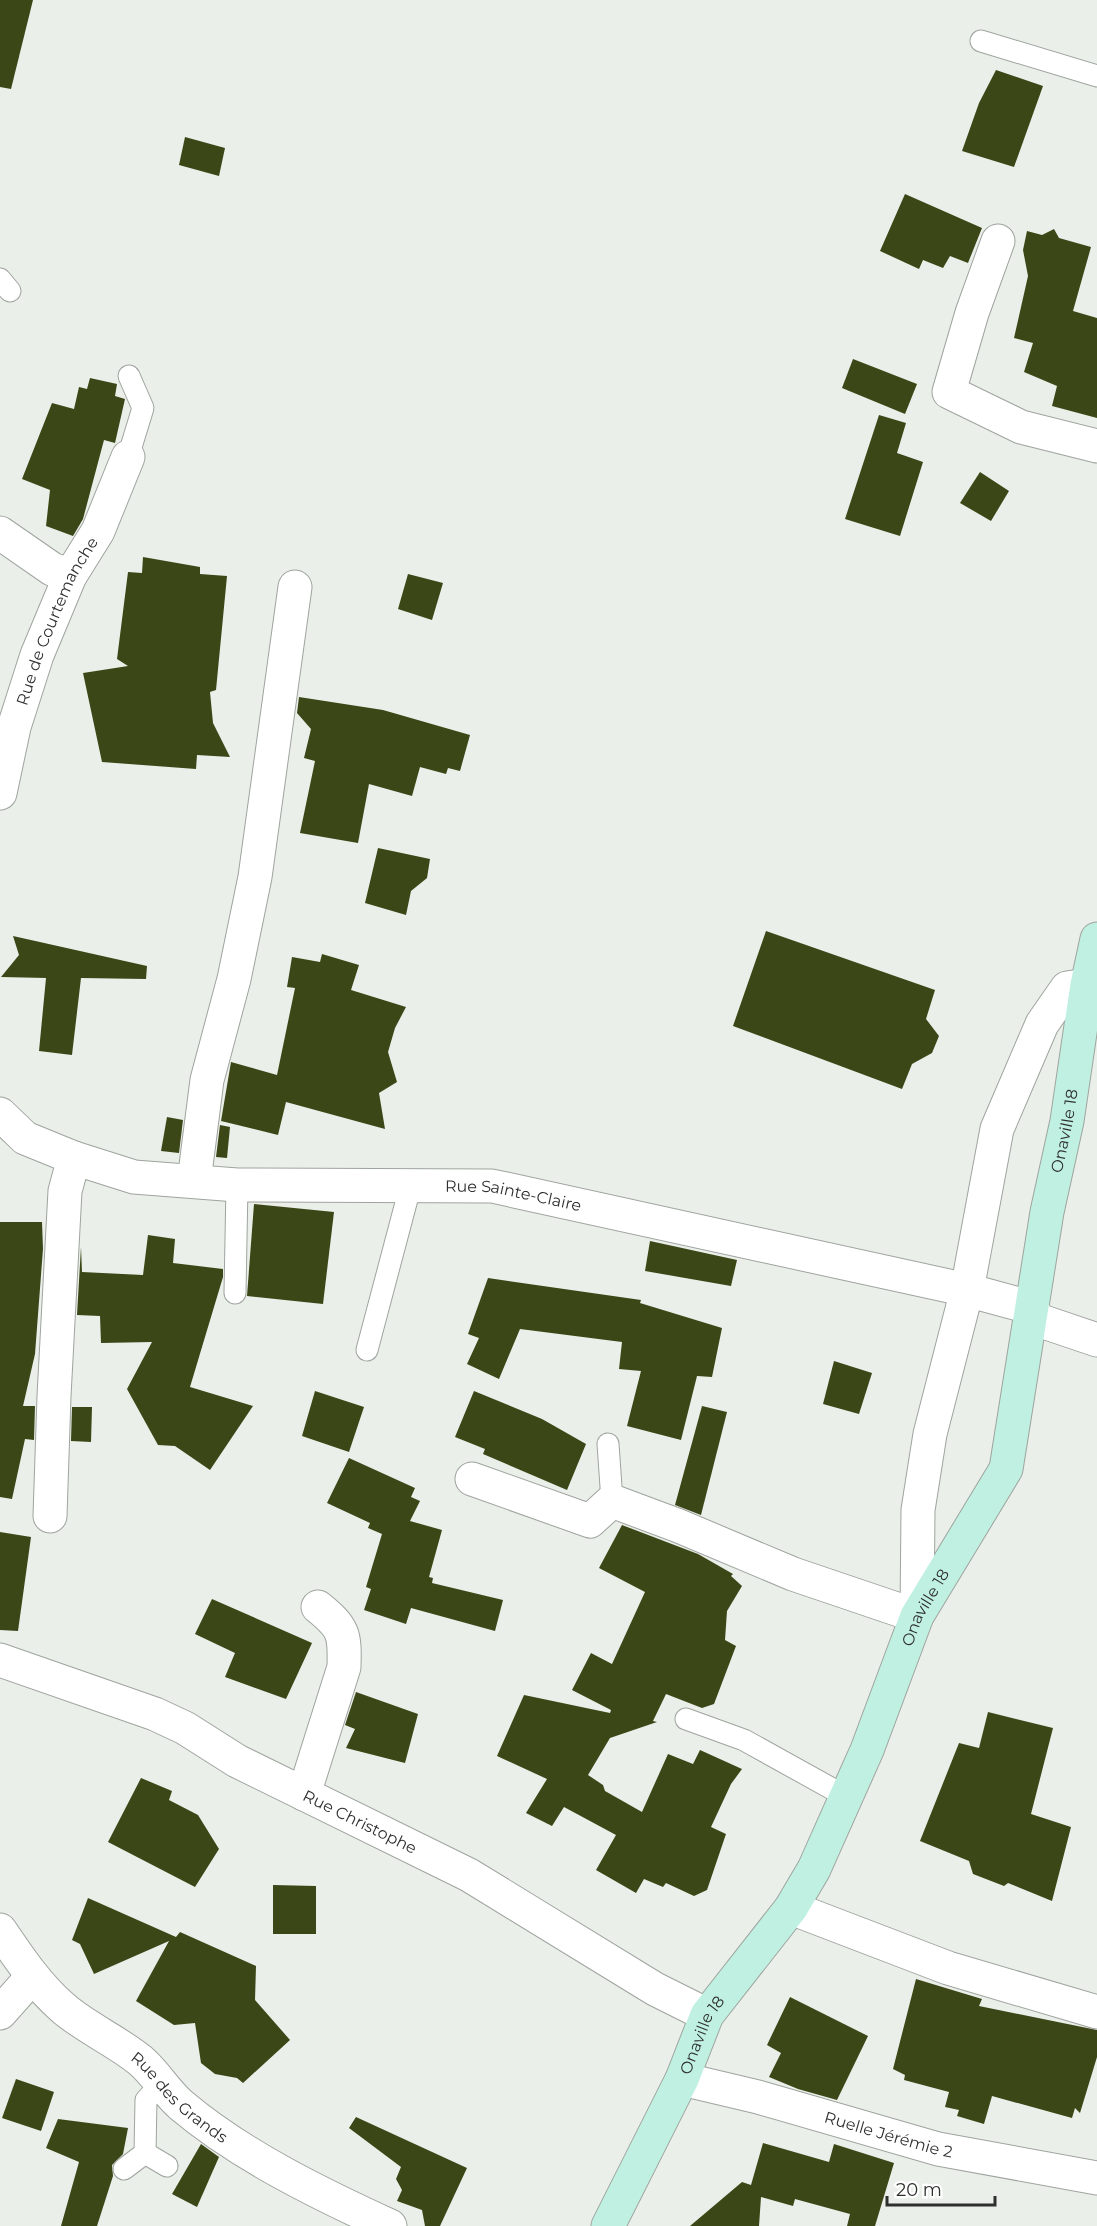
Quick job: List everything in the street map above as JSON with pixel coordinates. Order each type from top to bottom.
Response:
[{"type":"street","points":[[998,241],[972,313],[949,392],[1021,427],[1097,446]]},
{"type":"street","name":"Rue de Courtemanche","points":[[0,793],[24,691],[70,576],[98,531],[128,457]]},
{"type":"street","points":[[0,533],[52,568],[70,576]]},
{"type":"street","points":[[194,1181],[207,1080],[234,979],[255,877],[295,587]]},
{"type":"street","name":"Onaville 18","points":[[608,2226],[682,2079],[707,2015],[791,1908],[814,1869],[867,1750],[917,1616],[1006,1469],[1047,1212],[1067,1121],[1087,985],[1097,939]]},
{"type":"street","points":[[472,1479],[590,1521],[612,1501],[793,1574],[917,1616],[918,1510],[930,1434],[967,1290],[997,1129],[1042,1024],[1067,988],[1087,985]]},
{"type":"street","name":"Rue Sainte-Claire","points":[[0,1114],[25,1138],[74,1158],[134,1178],[237,1185],[492,1186],[967,1290],[1032,1313],[1097,1340]]},
{"type":"street","points":[[50,1516],[65,1191],[74,1158]]},
{"type":"street","points":[[304,1794],[344,1667],[344,1645],[339,1624],[318,1607]]},
{"type":"street","name":"Rue Christophe","points":[[0,1660],[154,1714],[185,1728],[237,1761],[469,1875],[654,1989],[707,2015]]},
{"type":"street","points":[[791,1908],[948,1968],[1097,2012]]},
{"type":"street","name":"Rue des Grands","points":[[0,1930],[32,1977],[64,2009],[108,2036],[144,2063],[181,2104],[248,2151],[324,2196],[390,2226]]},
{"type":"street","points":[[0,2013],[32,1977]]},
{"type":"street","name":"Ruelle Jérémie 2","points":[[682,2079],[758,2097],[938,2149],[1097,2178]]},
{"type":"lane","points":[[981,41],[1097,76]]},
{"type":"lane","points":[[128,457],[143,408],[129,376]]},
{"type":"lane","points":[[367,1350],[411,1184]]},
{"type":"lane","points":[[236,1293],[237,1185]]},
{"type":"lane","points":[[608,1444],[612,1501]]},
{"type":"lane","points":[[686,1719],[744,1740],[845,1796]]},
{"type":"lane","points":[[145,2153],[146,2100],[161,2084]]},
{"type":"lane","points":[[145,2153],[167,2166]]},
{"type":"lane","points":[[124,2169],[145,2153]]},
{"type":"building","points":[[0,0],[33,0],[11,89],[0,87]]},
{"type":"building","points":[[996,70],[1043,86],[1014,167],[962,151],[979,103]]},
{"type":"building","points":[[185,137],[225,148],[219,176],[179,165]]},
{"type":"building","points":[[905,194],[982,228],[968,263],[950,256],[943,268],[923,260],[919,269],[880,251]]},
{"type":"building","points":[[1054,229],[1059,238],[1091,247],[1073,311],[1097,318],[1097,418],[1052,406],[1057,386],[1024,372],[1033,343],[1014,338],[1028,276],[1023,250],[1027,231],[1042,235]]},
{"type":"building","points":[[853,359],[917,384],[905,414],[842,388]]},
{"type":"building","points":[[90,378],[117,384],[115,396],[125,399],[115,443],[104,440],[83,519],[73,536],[46,526],[50,490],[22,479],[52,403],[74,409],[79,387],[87,389]]},
{"type":"building","points":[[879,415],[906,423],[897,453],[923,462],[900,536],[845,519]]},
{"type":"building","points":[[980,472],[1009,491],[991,521],[960,503]]},
{"type":"building","points":[[143,557],[200,567],[200,574],[227,576],[216,690],[210,692],[213,723],[230,757],[197,755],[196,769],[102,762],[83,673],[128,666],[117,659],[128,572],[142,573]]},
{"type":"building","points":[[408,574],[443,583],[432,620],[398,609]]},
{"type":"building","points":[[299,697],[383,710],[470,735],[460,771],[448,768],[446,774],[420,767],[412,796],[369,784],[358,843],[300,833],[315,761],[304,758],[311,729],[297,713]]},
{"type":"building","points":[[378,848],[430,859],[427,878],[411,891],[406,915],[365,903]]},
{"type":"building","points":[[766,931],[935,990],[926,1019],[939,1036],[932,1053],[912,1064],[902,1089],[733,1026]]},
{"type":"building","points":[[13,936],[147,966],[146,979],[81,978],[72,1055],[39,1051],[46,978],[1,977],[19,955]]},
{"type":"building","points":[[322,954],[359,965],[351,990],[406,1007],[395,1028],[388,1052],[397,1082],[379,1093],[385,1129],[286,1102],[278,1135],[221,1121],[231,1062],[277,1075],[295,988],[287,987],[292,957],[320,962]]},
{"type":"building","points":[[167,1117],[183,1120],[179,1153],[161,1151]]},
{"type":"building","points":[[220,1125],[230,1127],[227,1158],[216,1157]]},
{"type":"building","points":[[254,1204],[334,1212],[323,1304],[247,1296]]},
{"type":"building","points":[[0,1222],[42,1222],[43,1249],[35,1354],[23,1406],[35,1406],[34,1440],[25,1439],[12,1499],[0,1497]]},
{"type":"building","points":[[148,1235],[175,1239],[173,1263],[223,1269],[223,1277],[190,1387],[253,1406],[210,1470],[175,1446],[158,1445],[127,1389],[152,1342],[101,1343],[100,1316],[77,1315],[81,1247],[82,1272],[143,1275]]},
{"type":"building","points":[[650,1241],[737,1260],[731,1286],[645,1271]]},
{"type":"building","points":[[488,1278],[641,1300],[640,1303],[722,1328],[712,1377],[697,1376],[681,1440],[627,1426],[641,1371],[619,1369],[622,1342],[520,1329],[499,1379],[467,1364],[479,1338],[468,1334]]},
{"type":"building","points":[[834,1361],[872,1373],[859,1414],[823,1404]]},
{"type":"building","points":[[315,1391],[364,1407],[349,1452],[302,1436]]},
{"type":"building","points":[[474,1391],[542,1419],[586,1444],[567,1490],[483,1454],[485,1449],[455,1437]]},
{"type":"building","points":[[702,1406],[727,1412],[701,1515],[675,1505]]},
{"type":"building","points":[[72,1407],[92,1407],[91,1442],[71,1441]]},
{"type":"building","points":[[349,1458],[415,1488],[411,1497],[420,1501],[410,1521],[442,1530],[429,1577],[433,1578],[432,1583],[503,1600],[495,1631],[411,1608],[406,1624],[364,1610],[371,1589],[366,1587],[382,1534],[368,1528],[370,1523],[327,1503]]},
{"type":"building","points":[[622,1525],[698,1554],[733,1574],[731,1576],[742,1586],[727,1611],[725,1640],[736,1646],[714,1704],[702,1708],[666,1694],[653,1721],[657,1722],[610,1738],[588,1775],[603,1785],[605,1791],[642,1812],[668,1754],[693,1764],[700,1750],[742,1769],[731,1784],[711,1827],[726,1834],[707,1890],[694,1896],[666,1883],[663,1887],[644,1879],[636,1893],[596,1870],[616,1835],[564,1807],[552,1826],[526,1813],[547,1779],[497,1756],[524,1695],[610,1713],[611,1710],[572,1690],[591,1653],[612,1664],[645,1592],[599,1568]]},
{"type":"building","points":[[0,1532],[31,1537],[18,1631],[0,1630]]},
{"type":"building","points":[[212,1599],[312,1643],[286,1699],[225,1677],[235,1653],[195,1634]]},
{"type":"building","points":[[356,1692],[418,1714],[405,1763],[346,1748],[355,1729],[345,1725]]},
{"type":"building","points":[[988,1712],[1053,1728],[1031,1814],[1071,1827],[1052,1901],[1008,1883],[1004,1886],[973,1874],[969,1861],[920,1841],[959,1743],[979,1748]]},
{"type":"building","points":[[141,1778],[172,1791],[169,1800],[198,1815],[219,1849],[195,1887],[108,1842]]},
{"type":"building","points":[[273,1885],[316,1886],[316,1934],[273,1934]]},
{"type":"building","points":[[88,1898],[176,1937],[180,1932],[256,1966],[255,2000],[290,2040],[243,2083],[237,2078],[215,2074],[201,2063],[195,2023],[174,2025],[136,2001],[169,1941],[94,1974],[80,1944],[72,1940]]},
{"type":"building","points":[[916,1979],[982,1999],[979,2006],[1097,2030],[1097,2057],[1080,2113],[1075,2108],[1072,2118],[992,2096],[984,2124],[957,2116],[959,2110],[945,2107],[949,2092],[904,2080],[905,2075],[893,2069]]},
{"type":"building","points":[[790,1997],[868,2036],[837,2100],[798,2089],[769,2077],[781,2053],[767,2045]]},
{"type":"building","points":[[16,2079],[54,2092],[41,2131],[2,2118]]},
{"type":"building","points":[[356,2117],[467,2168],[440,2226],[425,2226],[422,2210],[397,2201],[402,2190],[396,2179],[401,2167],[349,2128]]},
{"type":"building","points":[[58,2119],[128,2128],[123,2154],[112,2165],[113,2176],[97,2226],[61,2226],[79,2162],[46,2148]]},
{"type":"building","points":[[763,2143],[829,2162],[834,2144],[894,2163],[875,2226],[847,2226],[850,2214],[795,2199],[793,2206],[761,2197],[759,2226],[690,2226],[742,2182],[751,2185]]},
{"type":"building","points":[[201,2144],[219,2157],[197,2207],[172,2194]]}]
